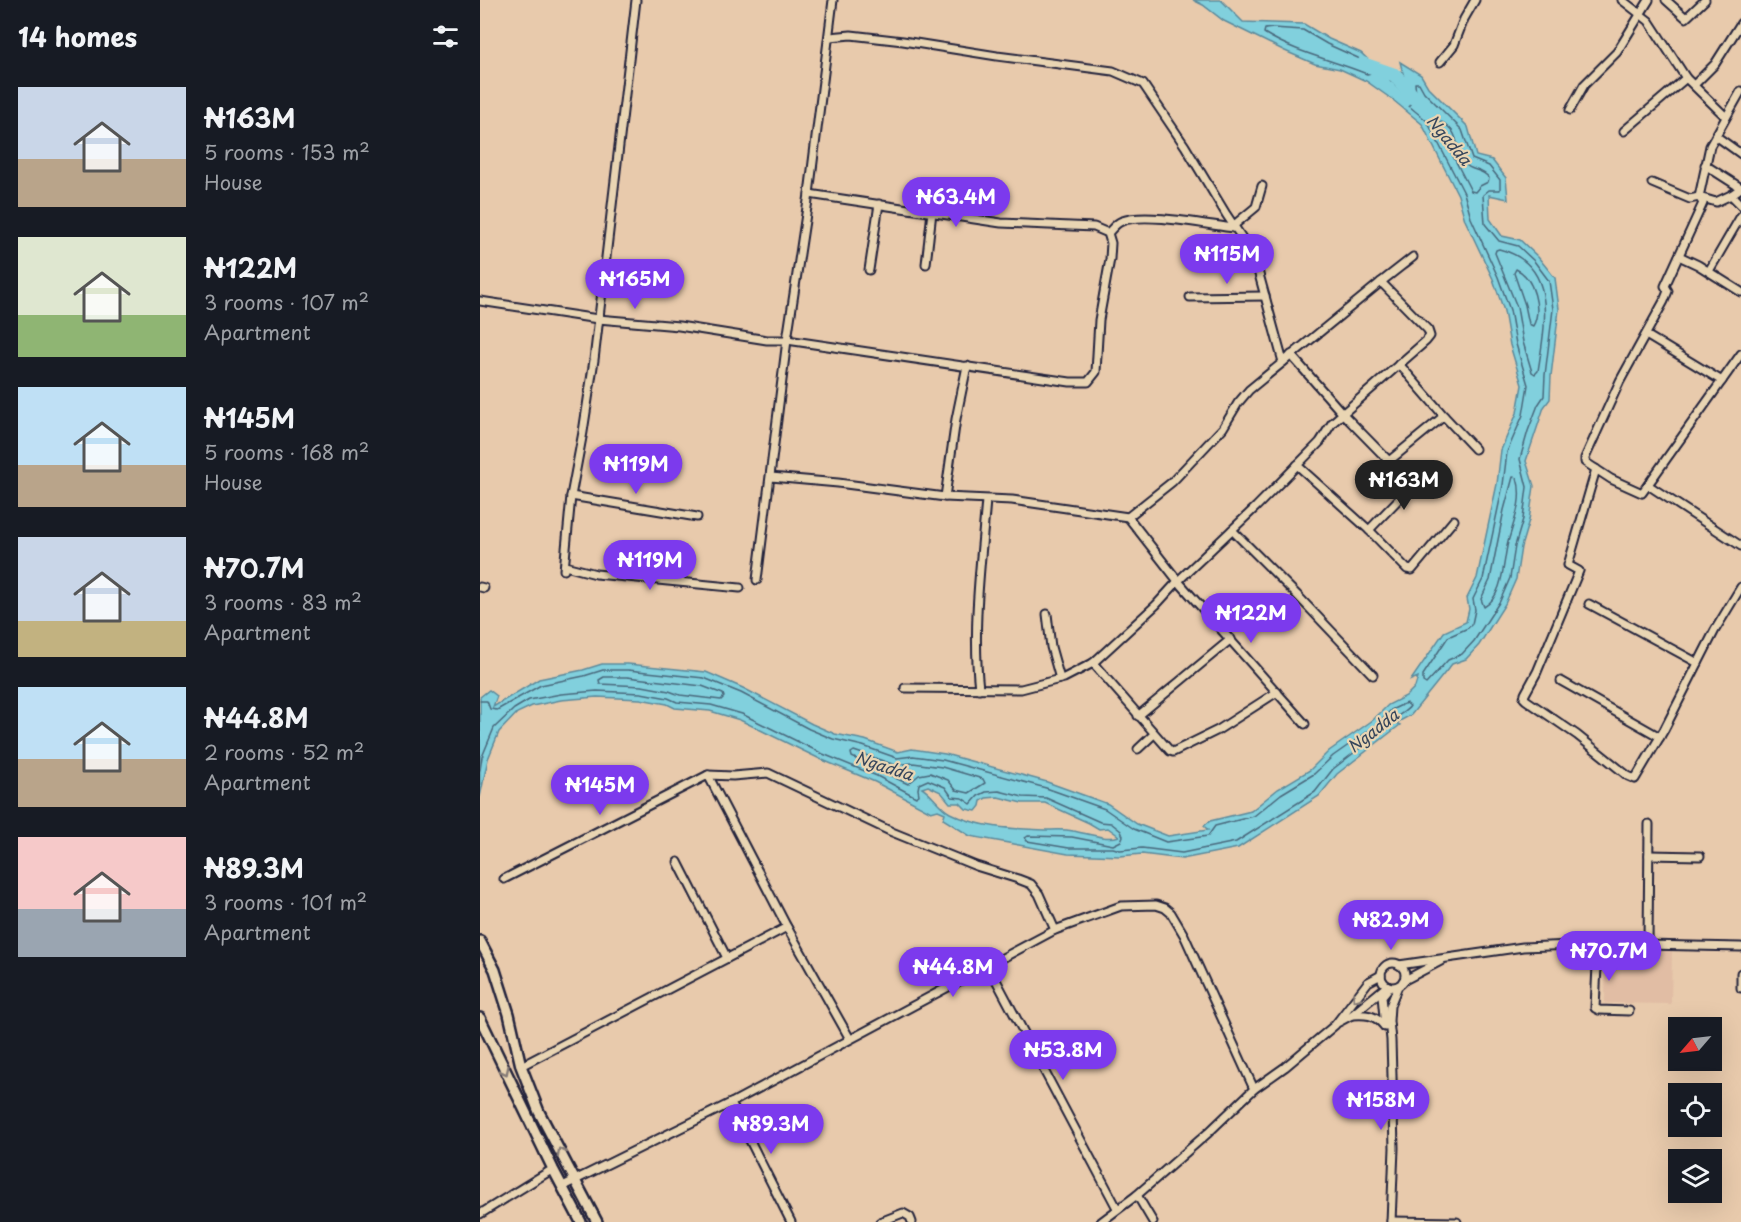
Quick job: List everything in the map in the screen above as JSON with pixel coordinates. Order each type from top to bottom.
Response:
[{"type":"main road","points":[[480,941],[495,970],[509,1014],[521,1066],[539,1112],[597,1222]]},
{"type":"main road","points":[[480,1018],[553,1170],[581,1222]]},
{"type":"street","points":[[636,0],[584,432],[571,496],[565,568],[596,574],[740,588]]},
{"type":"street","points":[[758,580],[787,340],[810,194],[833,0]]},
{"type":"street","points":[[1440,62],[1454,45],[1464,19],[1475,0]]},
{"type":"street","points":[[1622,0],[1649,21],[1659,33],[1686,78],[1726,117]]},
{"type":"street","points":[[1570,110],[1584,85],[1617,52],[1649,0]]},
{"type":"street","points":[[1666,0],[1686,18],[1705,0]]},
{"type":"street","points":[[1694,85],[1715,63],[1741,23]]},
{"type":"street","points":[[830,37],[851,35],[903,41],[1113,71],[1143,84],[1254,256],[1283,362]]},
{"type":"street","points":[[1624,131],[1686,78]]},
{"type":"street","points":[[1741,91],[1710,146],[1699,197],[1703,202],[1665,286],[1668,291],[1664,301],[1620,381],[1585,462],[1611,479],[1642,492],[1741,354]]},
{"type":"street","points":[[1734,106],[1741,111]]},
{"type":"street","points":[[1716,136],[1741,154]]},
{"type":"street","points":[[1652,183],[1690,199],[1699,197],[1716,202],[1741,188],[1705,165]]},
{"type":"street","points":[[1108,234],[1119,221],[1128,219],[1152,218],[1234,227],[1256,207],[1262,186]]},
{"type":"street","points":[[480,301],[598,319],[679,326],[767,340],[787,340],[1070,381],[1088,382],[1096,372],[1099,320],[1110,259],[1111,243],[1108,234],[1094,227],[1001,223],[810,194]]},
{"type":"street","points":[[1731,195],[1741,205]]},
{"type":"street","points":[[869,270],[879,204]]},
{"type":"street","points":[[926,264],[932,212]]},
{"type":"street","points":[[1709,272],[1741,216]]},
{"type":"street","points":[[1128,518],[1172,482],[1222,428],[1249,390],[1413,256]]},
{"type":"street","points":[[1679,256],[1741,292]]},
{"type":"street","points":[[905,688],[1022,688],[1060,679],[1092,663],[1156,605],[1320,442],[1332,423],[1426,342],[1430,336],[1422,323],[1381,282]]},
{"type":"street","points":[[1190,297],[1265,296]]},
{"type":"street","points":[[1646,335],[1722,381]]},
{"type":"street","points":[[1292,355],[1342,414],[1389,461],[1444,417]]},
{"type":"street","points":[[1399,364],[1475,449]]},
{"type":"street","points":[[945,497],[956,419],[967,366]]},
{"type":"street","points":[[1297,465],[1369,530],[1407,569],[1412,570],[1454,520]]},
{"type":"street","points":[[1596,469],[1568,565],[1579,571],[1524,698],[1633,779],[1638,778],[1741,587]]},
{"type":"street","points":[[1369,530],[1421,476]]},
{"type":"street","points":[[771,477],[945,497],[1012,500],[1128,518],[1178,581],[1305,724]]},
{"type":"street","points":[[1648,485],[1741,546]]},
{"type":"street","points":[[571,496],[697,517]]},
{"type":"street","points":[[979,689],[976,659],[977,593],[986,500]]},
{"type":"street","points":[[1232,530],[1373,675]]},
{"type":"street","points":[[1589,604],[1698,663]]},
{"type":"street","points":[[1047,614],[1051,647],[1060,679]]},
{"type":"street","points":[[1138,716],[1230,639]]},
{"type":"street","points":[[1092,663],[1170,751],[1176,751],[1218,730],[1277,692]]},
{"type":"street","points":[[1561,681],[1660,736]]},
{"type":"street","points":[[1138,748],[1154,734]]},
{"type":"street","points":[[504,879],[708,775],[733,776],[768,773],[892,832],[976,866],[1031,884],[1039,894],[1055,930]]},
{"type":"street","points":[[708,775],[787,927],[850,1039]]},
{"type":"street","points":[[1648,944],[1649,824]]},
{"type":"street","points":[[1648,855],[1700,856]]},
{"type":"street","points":[[678,862],[727,958]]},
{"type":"street","points":[[563,1186],[731,1103],[1055,930],[1121,906],[1156,905],[1172,914],[1184,935],[1254,1089]]},
{"type":"street","points":[[521,1066],[787,927]]},
{"type":"street","points":[[1598,944],[1595,1008],[1629,1011]]},
{"type":"street","points":[[1335,1025],[1368,982],[1381,975],[1383,967],[1391,963],[1399,965],[1523,947],[1648,944],[1741,947]]},
{"type":"street","points":[[1101,1222],[1137,1195],[1254,1089],[1285,1067],[1335,1025],[1394,985],[1449,957]]},
{"type":"street","points":[[988,965],[1117,1208]]},
{"type":"street","points":[[1385,1029],[1382,996],[1404,972],[1399,965]]},
{"type":"street","points":[[1741,973],[1741,988]]},
{"type":"street","points":[[1381,975],[1394,985]]},
{"type":"street","points":[[1394,985],[1389,1006],[1394,1148],[1391,1221],[1457,1222]]},
{"type":"street","points":[[1352,1015],[1372,1016],[1380,1020],[1391,1040]]},
{"type":"street","points":[[731,1103],[789,1222]]},
{"type":"street","points":[[480,1214],[553,1170]]},
{"type":"street","points":[[1137,1195],[1153,1222]]},
{"type":"street","points":[[880,1222],[903,1213],[910,1217],[912,1222]]},
{"type":"shaded area","points":[[1606,948],[1672,949],[1671,1004],[1605,1003]]},
{"type":"water","points":[[1193,0],[1221,0],[1243,22],[1304,24],[1329,39],[1361,53],[1410,99],[1400,62],[1421,75],[1428,87],[1468,127],[1476,156],[1492,160],[1506,178],[1508,199],[1489,195],[1490,219],[1502,236],[1520,240],[1555,278],[1559,309],[1550,399],[1544,407],[1526,461],[1534,486],[1529,520],[1521,547],[1516,579],[1505,604],[1479,645],[1466,659],[1452,664],[1411,715],[1396,723],[1400,725],[1337,774],[1319,796],[1238,848],[1182,859],[1142,854],[1120,856],[1068,854],[970,836],[943,819],[945,813],[938,810],[931,812],[875,782],[820,759],[740,720],[710,711],[675,708],[667,704],[640,699],[597,697],[561,700],[532,706],[517,713],[499,732],[488,759],[480,797],[480,697],[489,690],[497,696],[493,707],[539,679],[602,664],[628,664],[706,672],[835,734],[865,740],[898,752],[912,749],[945,754],[1047,782],[1108,804],[1137,824],[1168,836],[1208,830],[1204,826],[1210,821],[1251,811],[1278,789],[1310,770],[1329,751],[1373,720],[1388,705],[1406,696],[1415,687],[1418,677],[1411,680],[1444,632],[1466,622],[1469,609],[1467,598],[1477,578],[1497,484],[1501,450],[1517,413],[1522,385],[1510,345],[1504,311],[1493,279],[1465,220],[1458,195],[1422,124],[1366,81],[1340,69],[1315,64],[1285,51],[1224,21]],"holes":[[[928,786],[941,792],[950,803],[960,803],[966,809],[976,811],[981,801],[986,798],[998,797],[1022,803],[1045,803],[1099,829],[1108,828],[1119,836],[1109,838],[1066,830],[984,825],[950,813],[922,788]]]},
{"type":"waterway","name":"Ngadda","points":[[1363,64],[1395,75],[1421,106]]}]
